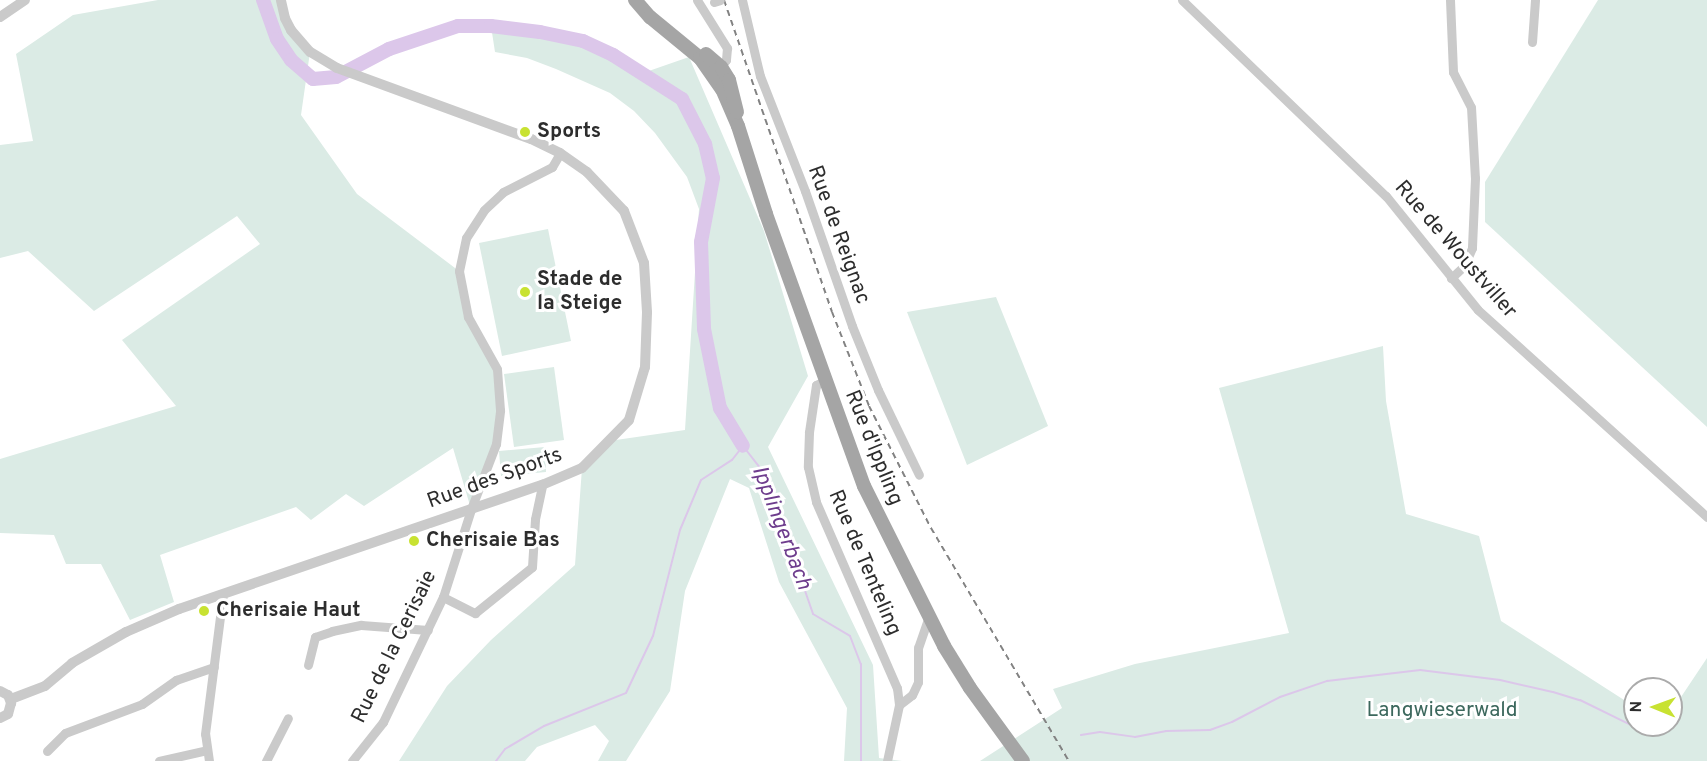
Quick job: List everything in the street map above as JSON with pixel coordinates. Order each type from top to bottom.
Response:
[{"type":"main road","name":"Rue d'Ippling","points":[[635,0],[650,17],[717,70],[734,92],[738,126],[824,381],[864,486],[960,673],[1023,761]]},
{"type":"street","points":[[0,17],[25,0]]},
{"type":"street","name":"Rue des Sports","points":[[11,699],[45,686],[72,663],[126,632],[179,609],[542,485],[582,468],[629,420],[645,367],[647,312],[644,263],[624,211],[587,172],[560,153],[531,139],[337,68],[310,52],[291,30],[285,18],[281,0]]},
{"type":"street","name":"Rue de Reignac","points":[[742,0],[760,76],[805,191],[855,335],[878,390],[919,475]]},
{"type":"street","name":"Rue de Woustviller","points":[[1182,0],[1386,196],[1478,310],[1506,338],[1707,517]]},
{"type":"street","points":[[1450,0],[1453,72],[1471,107],[1475,197],[1472,248],[1464,266],[1451,278]]},
{"type":"street","points":[[1532,42],[1535,0]]},
{"type":"street","points":[[717,1],[699,3],[727,48],[726,60],[717,70]]},
{"type":"street","name":"Rue de la Cerisaie","points":[[352,761],[383,723],[443,597],[471,509],[496,444],[500,410],[497,369],[468,316],[459,271],[466,238],[484,210],[503,192],[552,167],[560,153]]},
{"type":"street","name":"Rue de Tenteling","points":[[824,381],[816,385],[809,432],[808,467],[816,502],[894,675],[899,705],[887,761]]},
{"type":"street","points":[[443,597],[475,613],[532,567],[535,519],[542,485]]},
{"type":"street","points":[[209,761],[205,734],[223,594]]},
{"type":"street","points":[[899,705],[912,695],[918,682],[918,648],[929,616]]},
{"type":"street","points":[[308,665],[315,637],[332,631],[361,626],[428,630]]},
{"type":"street","points":[[47,751],[65,733],[142,704],[176,680],[214,667]]},
{"type":"street","points":[[0,692],[11,699],[8,714],[0,718]]},
{"type":"street","points":[[266,761],[288,718]]},
{"type":"street","points":[[159,761],[207,750]]},
{"type":"green space","points":[[158,0],[281,0],[282,6],[310,52],[301,115],[357,194],[459,271],[468,317],[497,369],[496,444],[471,509],[453,448],[364,506],[346,494],[311,520],[296,507],[160,555],[174,602],[130,620],[101,564],[66,564],[54,535],[0,533],[0,459],[176,406],[122,340],[260,244],[237,216],[94,311],[28,251],[0,258],[0,145],[33,141],[16,54],[73,15]]},
{"type":"green space","points":[[1598,0],[1707,0],[1707,427],[1485,222],[1485,182]]},
{"type":"green space","points":[[491,26],[540,32],[583,41],[643,73],[689,57],[764,231],[808,376],[768,447],[873,665],[879,758],[902,761],[844,761],[847,708],[779,582],[749,488],[730,479],[685,591],[670,691],[626,761],[598,761],[609,741],[595,725],[537,747],[525,761],[399,761],[447,686],[491,640],[575,565],[582,468],[609,441],[685,430],[699,209],[687,177],[655,133],[634,111],[610,93],[556,69],[527,58],[495,52]]},
{"type":"green space","name":"Stade de la Steige","points":[[548,229],[571,341],[502,356],[479,243]]},
{"type":"green space","points":[[996,297],[1048,426],[967,465],[907,312]]},
{"type":"green space","name":"Langwieserwald","points":[[1383,346],[1386,401],[1406,514],[1479,536],[1501,621],[1623,699],[1623,737],[1683,737],[1683,694],[1707,658],[1707,761],[980,761],[1062,708],[1053,689],[1135,664],[1289,633],[1219,388]]},
{"type":"green space","points":[[554,367],[564,440],[514,447],[504,374]]},
{"type":"green space","points":[[545,447],[546,472],[501,476],[499,451]]},
{"type":"waterway","name":"Ipplingerbach","points":[[263,0],[277,39],[291,60],[313,79],[336,77],[389,49],[458,26],[491,26],[540,32],[583,41],[613,55],[682,99],[705,144],[713,178],[701,242],[704,329],[720,408],[743,446]]},
{"type":"waterway","points":[[496,761],[505,749],[544,726],[626,693],[653,636],[680,530],[701,480],[732,460],[743,446],[764,473],[813,614],[850,636],[861,664],[861,761]]},
{"type":"waterway","points":[[1081,735],[1100,732],[1135,737],[1166,731],[1210,730],[1232,722],[1280,697],[1327,681],[1420,670],[1500,680],[1553,692],[1580,700],[1623,721]]},
{"type":"railway","points":[[724,0],[832,312],[869,406],[931,528],[1069,761]]},
{"type":"place","name":"Sports","points":[[525,132]]},
{"type":"place","name":"Stade de la Steige","points":[[525,292]]},
{"type":"place","name":"Cherisaie Bas","points":[[414,541]]},
{"type":"place","name":"Cherisaie Haut","points":[[204,611]]}]
